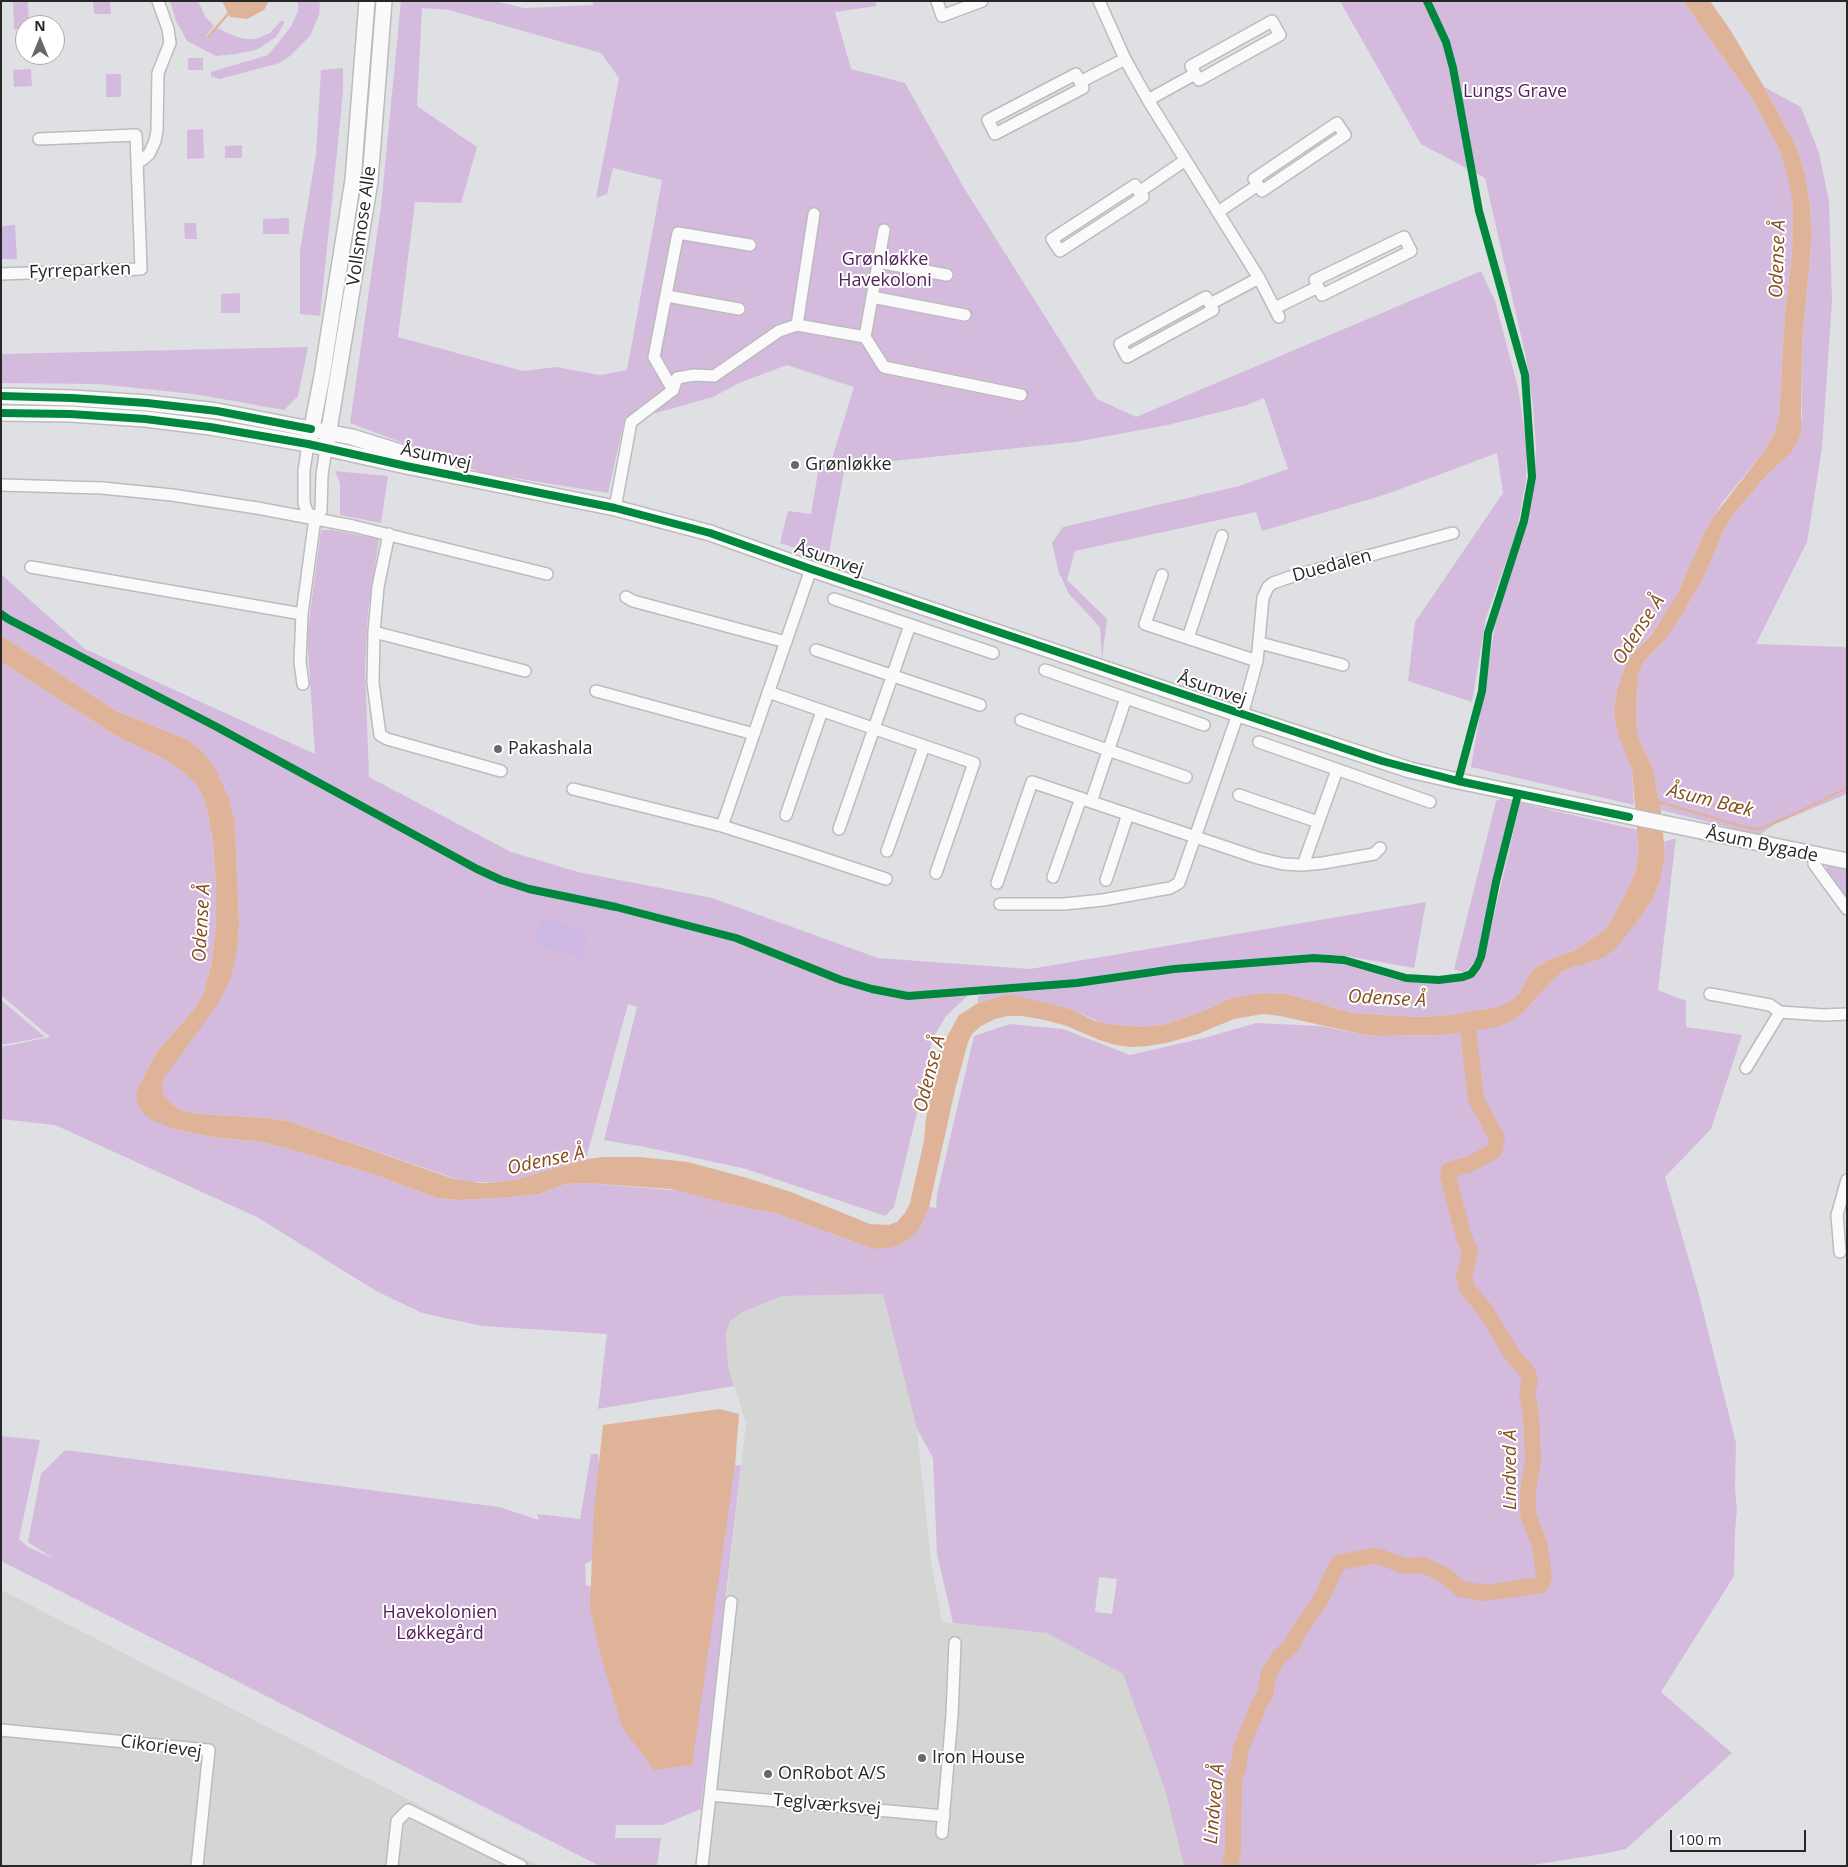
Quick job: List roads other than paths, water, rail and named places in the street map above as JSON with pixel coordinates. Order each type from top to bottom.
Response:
[{"type":"street","points":[[137,160],[142,160],[149,154],[155,141],[157,131],[158,74],[170,43],[168,29],[158,1]]},
{"type":"street","name":"Vollsmose Alle","points":[[308,444],[322,376],[353,180],[368,1]]},
{"type":"street","name":"Vollsmose Alle","points":[[326,448],[370,181],[384,1]]},
{"type":"street","points":[[937,1],[942,16],[982,1]]},
{"type":"street","points":[[1099,1],[1125,59],[1148,100],[1184,161],[1259,278],[1277,313],[1318,287]]},
{"type":"street","points":[[1272,21],[1280,35],[1198,80],[1195,74],[1191,66],[1272,21]]},
{"type":"street","points":[[1080,82],[1125,59]]},
{"type":"street","points":[[1076,74],[1080,82],[1083,88],[995,134],[988,120],[1076,74]]},
{"type":"street","points":[[1148,100],[1195,74]]},
{"type":"street","points":[[1337,123],[1345,135],[1262,191],[1258,185],[1254,179],[1337,123]]},
{"type":"street","name":"Fyrreparken","points":[[1,274],[141,269],[136,134],[39,139]]},
{"type":"street","points":[[1139,192],[1184,161]]},
{"type":"street","points":[[1135,185],[1139,192],[1143,197],[1060,251],[1052,239],[1135,185]]},
{"type":"street","points":[[1218,212],[1258,185]]},
{"type":"street","points":[[797,325],[814,214]]},
{"type":"street","points":[[884,230],[864,337],[884,367],[1021,395]]},
{"type":"street","points":[[672,390],[654,357],[678,233],[750,245]]},
{"type":"street","points":[[1404,237],[1411,251],[1322,294],[1318,287],[1315,280],[1404,237]]},
{"type":"street","points":[[878,262],[947,275]]},
{"type":"street","points":[[1210,304],[1259,278]]},
{"type":"street","points":[[667,296],[739,309]]},
{"type":"street","points":[[872,297],[965,315]]},
{"type":"street","points":[[1206,297],[1210,304],[1214,310],[1127,357],[1120,344],[1206,297]]},
{"type":"street","points":[[615,508],[631,422],[672,390],[677,378],[694,374],[714,376],[779,331],[797,325],[864,337]]},
{"type":"street","name":"Åsumvej","points":[[1,396],[146,403],[217,411],[352,437],[411,454],[504,486]]},
{"type":"street","name":"Åsumvej","points":[[1,413],[70,414],[145,419],[210,427],[308,444],[615,508],[710,533],[811,569],[1410,770],[1678,827]]},
{"type":"street","points":[[308,444],[304,471],[304,503],[307,512],[315,518]]},
{"type":"street","points":[[303,684],[300,662],[302,614],[315,518],[321,511],[322,475],[326,448]]},
{"type":"street","points":[[1,486],[102,488],[172,495],[315,518],[389,534],[547,574]]},
{"type":"street","name":"Duedalen","points":[[1240,714],[1260,643],[1263,598],[1268,587],[1273,583],[1452,533]]},
{"type":"street","points":[[389,534],[378,587],[374,632],[373,684],[380,735],[387,739],[501,771]]},
{"type":"street","points":[[1188,638],[1222,536]]},
{"type":"street","points":[[30,568],[302,614]]},
{"type":"street","name":"Åsumvej","points":[[722,826],[811,569]]},
{"type":"street","points":[[1162,575],[1145,624],[1256,661]]},
{"type":"street","points":[[626,597],[633,601],[786,642]]},
{"type":"street","name":"Åsumvej","points":[[834,599],[993,652]]},
{"type":"street","points":[[838,829],[910,625]]},
{"type":"street","points":[[374,632],[525,671]]},
{"type":"street","points":[[1260,643],[1342,665]]},
{"type":"street","points":[[816,650],[980,706]]},
{"type":"street","name":"Åsumvej","points":[[1045,670],[1204,725]]},
{"type":"street","points":[[596,691],[754,734]]},
{"type":"street","points":[[768,692],[974,763],[936,873]]},
{"type":"street","points":[[1054,877],[1108,750],[1126,698]]},
{"type":"street","points":[[786,815],[822,711]]},
{"type":"street","name":"Åsumvej","points":[[1000,904],[1064,904],[1103,900],[1176,886],[1182,877],[1240,714]]},
{"type":"street","points":[[1021,720],[1186,776]]},
{"type":"street","points":[[1259,742],[1430,802]]},
{"type":"street","points":[[887,851],[924,746]]},
{"type":"street","points":[[1303,865],[1337,770]]},
{"type":"street","points":[[997,883],[1032,782],[1258,858],[1283,864],[1303,865],[1374,854],[1380,848]]},
{"type":"street","points":[[573,790],[722,826],[795,848],[886,880]]},
{"type":"street","points":[[1239,795],[1318,822]]},
{"type":"street","points":[[1106,880],[1128,814]]},
{"type":"street","name":"Åsum Bygade","points":[[1678,827],[1814,856],[1847,861]]},
{"type":"street","points":[[1814,856],[1814,864],[1847,909]]},
{"type":"street","points":[[1710,994],[1770,1006],[1780,1012],[1824,1015],[1847,1014]]},
{"type":"street","points":[[1746,1068],[1780,1012]]},
{"type":"street","points":[[1840,1252],[1836,1214],[1847,1180]]},
{"type":"street","points":[[702,1866],[731,1602]]},
{"type":"street","points":[[942,1833],[952,1715],[955,1643]]},
{"type":"street","name":"Cikorievej","points":[[1,1730],[209,1750],[197,1866]]},
{"type":"street","name":"Teglværksvej","points":[[710,1795],[944,1816]]},
{"type":"street","points":[[392,1866],[397,1821],[408,1810],[521,1866]]},
{"type":"waterway","points":[[208,37],[228,14]]},
{"type":"waterway","name":"Åsum Bæk","points":[[1656,801],[1752,829],[1761,828],[1788,817],[1847,788]]},
{"type":"waterway","name":"Lindved Å","points":[[1230,1866],[1233,1850],[1234,1778],[1238,1769],[1241,1748],[1259,1704],[1265,1695],[1269,1673],[1278,1658],[1291,1646],[1320,1601],[1337,1565],[1341,1562],[1373,1556],[1380,1557],[1405,1566],[1422,1565],[1443,1574],[1461,1589],[1485,1593],[1541,1585],[1544,1576],[1540,1546],[1528,1514],[1528,1491],[1533,1459],[1531,1414],[1527,1393],[1530,1382],[1529,1375],[1513,1356],[1485,1310],[1467,1288],[1464,1277],[1470,1252],[1464,1237],[1448,1176],[1449,1170],[1468,1165],[1494,1151],[1497,1138],[1476,1099],[1467,1021]]},
{"type":"railway","points":[[1,1572],[582,1866]]},
{"type":"place","name":"Grønløkke","points":[[795,465]]},
{"type":"place","name":"Pakashala","points":[[498,749]]},
{"type":"place","name":"Iron House","points":[[922,1758]]},
{"type":"place","name":"OnRobot A/S","points":[[768,1774]]},
{"type":"park label","name":"Lungs Grave","points":[[1515,92]]},
{"type":"park label","name":"Grønløkke Havekoloni","points":[[885,270]]},
{"type":"park label","name":"Havekolonien Løkkegård","points":[[440,1624]]},
{"type":"water label","name":"Odense Å","points":[[1778,259]]},
{"type":"water label","name":"Odense Å","points":[[1639,630]]},
{"type":"water label","name":"Odense Å","points":[[202,923]]},
{"type":"water label","name":"Odense Å","points":[[1387,999]]},
{"type":"water label","name":"Odense Å","points":[[930,1074]]},
{"type":"water label","name":"Odense Å","points":[[546,1161]]}]
